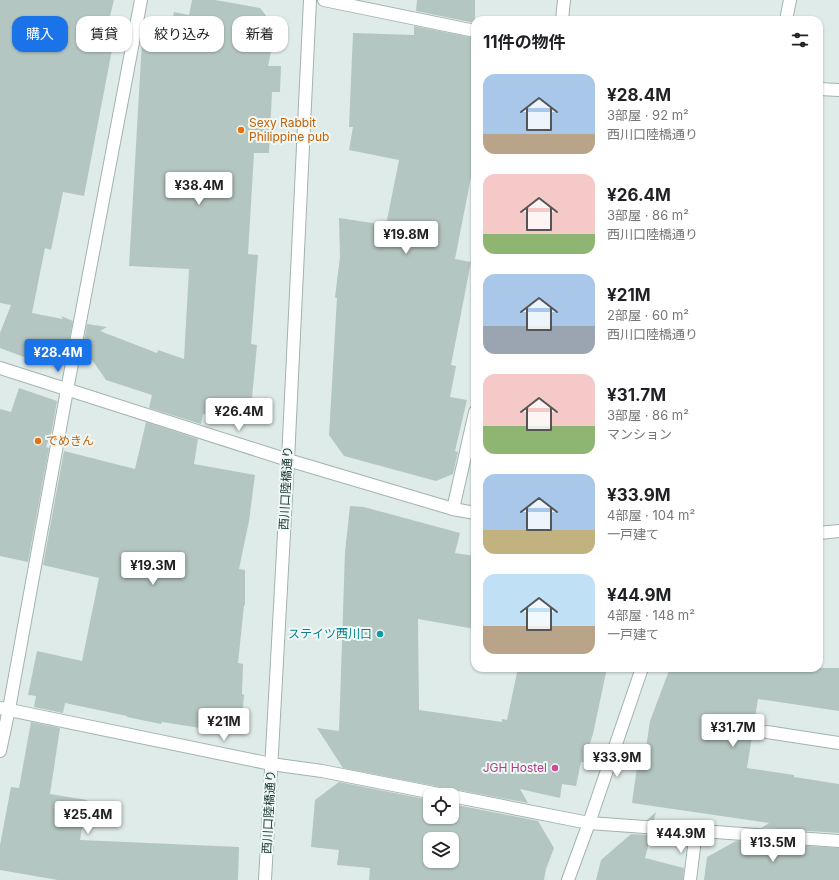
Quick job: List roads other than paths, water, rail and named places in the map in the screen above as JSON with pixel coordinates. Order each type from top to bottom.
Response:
[{"type":"street","points":[[0,751],[4,708],[67,390],[141,0]]},
{"type":"street","name":"西川口陸橋通り","points":[[265,880],[288,460],[310,0]]},
{"type":"street","points":[[324,0],[471,30]]},
{"type":"street","points":[[562,16],[564,0]]},
{"type":"street","points":[[787,16],[790,0]]},
{"type":"street","points":[[823,89],[839,90]]},
{"type":"street","points":[[0,368],[288,460],[453,509],[471,512]]},
{"type":"street","points":[[453,509],[471,430]]},
{"type":"street","points":[[823,533],[839,531]]},
{"type":"street","points":[[568,880],[641,672]]},
{"type":"street","points":[[4,708],[271,764],[322,771],[423,791]]},
{"type":"street","points":[[767,732],[839,743]]},
{"type":"street","points":[[459,797],[589,823],[839,841]]},
{"type":"street","points":[[690,880],[696,831]]},
{"type":"place","name":"Sexy Rabbit Philippine pub","points":[[241,130]]},
{"type":"place","name":"でめきん","points":[[38,441]]},
{"type":"place","name":"ステイツ西川口","points":[[380,634]]},
{"type":"place","name":"JGH Hostel","points":[[555,768]]}]
